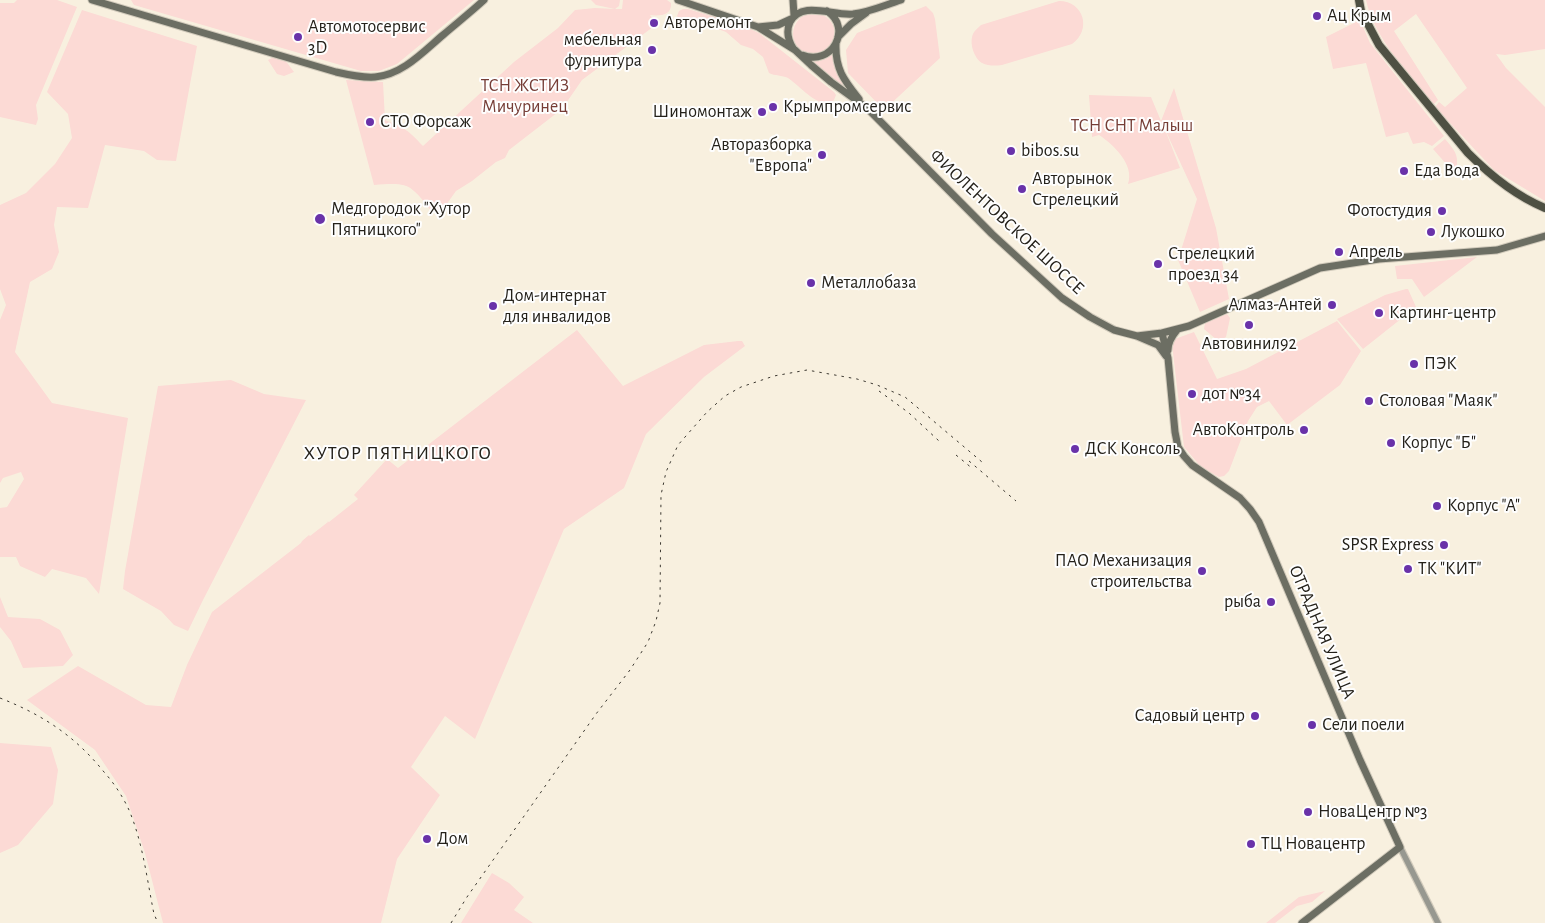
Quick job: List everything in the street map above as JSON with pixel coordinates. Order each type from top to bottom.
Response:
[{"type":"main road","points":[[92,0],[336,72],[374,77],[388,74],[410,63],[484,0]]},
{"type":"main road","name":"ФИОЛЕНТОВСКОЕ ШОССЕ","points":[[678,0],[758,27],[798,52],[813,58],[832,49],[851,24],[868,12]]},
{"type":"main road","points":[[793,0],[792,17],[788,32],[791,45],[798,52]]},
{"type":"main road","name":"ФИОЛЕНТОВСКОЕ ШОССЕ","points":[[758,27],[778,25],[805,8],[818,6],[845,14],[868,12],[902,0]]},
{"type":"main road","points":[[1361,3],[1379,45],[1468,153],[1504,185],[1545,208]]},
{"type":"main road","name":"ФИОЛЕНТОВСКОЕ ШОССЕ","points":[[818,6],[834,18],[838,31],[836,56],[840,74],[868,109],[992,234],[1062,298],[1090,317],[1114,330],[1137,336],[1177,330],[1320,268],[1379,259],[1497,250],[1545,236]]},
{"type":"main road","name":"ФИОЛЕНТОВСКОЕ ШОССЕ","points":[[798,52],[824,76],[868,109]]},
{"type":"main road","points":[[1168,358],[1168,345],[1177,330]]},
{"type":"main road","name":"ОТРАДНАЯ УЛИЦА","points":[[1162,333],[1168,358],[1178,447],[1192,465],[1240,498],[1259,522],[1360,760],[1400,848]]},
{"type":"main road","points":[[1137,336],[1158,345],[1168,358]]},
{"type":"main road","points":[[1302,923],[1400,848]]},
{"type":"street","points":[[1400,848],[1438,923]]},
{"type":"green space","points":[[17,0],[57,0],[77,7],[36,105],[38,119],[36,125],[0,117],[0,3],[14,3]]},
{"type":"green space","points":[[131,0],[474,0],[397,64],[379,71],[361,71],[134,5]]},
{"type":"green space","points":[[591,0],[620,0],[619,6],[615,9],[596,5]]},
{"type":"green space","name":"ТСН ЖСТИЗ Мичуринец","points":[[623,0],[667,0],[671,3],[667,13],[650,15],[657,24],[582,80],[562,109],[509,150],[505,158],[496,162],[456,191],[446,205],[433,213],[419,196],[408,187],[395,184],[374,185],[346,80],[383,82],[385,120],[406,130],[423,146],[514,62],[558,28],[575,10],[595,8],[622,9]]},
{"type":"green space","points":[[1366,0],[1545,0],[1545,49],[1505,55],[1496,54],[1506,68],[1545,107],[1545,201],[1494,170],[1435,107],[1439,102],[1445,107],[1467,88],[1416,14],[1394,31],[1438,100],[1433,105],[1384,41],[1376,28]]},
{"type":"green space","points":[[1059,1],[1068,2],[1074,6],[1082,17],[1082,31],[1072,44],[1002,65],[987,65],[979,61],[972,46],[972,38],[974,32],[981,25]]},
{"type":"green space","points":[[926,6],[933,13],[935,19],[940,58],[884,110],[848,73],[846,50],[857,33]]},
{"type":"green space","points":[[683,9],[741,25],[759,33],[834,92],[836,95],[834,100],[829,103],[823,103],[810,96],[788,78],[769,73],[763,57],[753,49],[741,45],[726,32],[702,23],[680,19],[677,16],[679,11]]},
{"type":"green space","points":[[82,10],[197,46],[176,161],[157,160],[144,151],[105,145],[88,208],[57,207],[54,225],[59,252],[52,269],[30,282],[15,352],[52,403],[128,418],[99,594],[86,578],[52,569],[45,577],[20,566],[16,557],[0,557],[0,508],[7,507],[24,479],[21,472],[3,478],[0,483],[0,320],[6,305],[0,289],[0,205],[26,193],[55,164],[72,138],[68,114],[47,92]]},
{"type":"green space","points":[[810,13],[818,13],[829,19],[835,34],[829,49],[818,55],[810,55],[799,49],[793,38],[793,30],[799,19]]},
{"type":"green space","points":[[1360,20],[1370,43],[1444,136],[1432,146],[1424,142],[1413,144],[1408,132],[1386,137],[1366,63],[1333,69],[1326,37]]},
{"type":"green space","points":[[833,54],[836,70],[853,94],[811,62],[823,60]]},
{"type":"green space","points":[[276,56],[282,56],[294,72],[284,76],[277,74],[268,60]]},
{"type":"green space","name":"ТСН СНТ Малыш","points":[[1174,88],[1216,228],[1229,299],[1200,312],[1178,260],[1197,199],[1164,127],[1180,168],[1128,184],[1129,177],[1126,163],[1116,149],[1099,135],[1092,137],[1089,95],[1151,97],[1161,121]]},
{"type":"green space","points":[[1445,139],[1452,147],[1457,158],[1455,174],[1433,149]]},
{"type":"green space","points":[[1477,257],[1424,297],[1412,279],[1397,279],[1395,266]]},
{"type":"green space","name":"Картинг-центр","points":[[1408,289],[1416,307],[1363,349],[1337,319],[1385,295]]},
{"type":"green space","points":[[1227,314],[1230,318],[1226,337],[1219,341],[1204,329],[1205,323]]},
{"type":"green space","points":[[1337,321],[1361,351],[1340,385],[1287,425],[1269,401],[1257,407],[1248,421],[1229,471],[1224,476],[1219,477],[1201,467],[1184,447],[1172,344],[1175,339],[1194,332],[1217,379],[1246,369]]},
{"type":"green space","points":[[577,330],[623,386],[704,345],[742,341],[745,346],[704,377],[646,434],[624,488],[564,529],[475,739],[445,716],[411,767],[440,795],[397,859],[381,923],[163,923],[145,853],[126,796],[95,750],[27,700],[78,666],[146,705],[171,707],[187,665],[212,612],[327,521],[329,522],[358,499],[354,495],[387,459],[398,468]]},
{"type":"green space","points":[[231,380],[264,394],[306,400],[188,631],[174,625],[161,611],[123,589],[125,571],[158,386]]},
{"type":"green space","points":[[0,597],[8,617],[40,619],[60,630],[73,655],[63,666],[23,668],[11,641],[0,627]]},
{"type":"green space","points":[[0,743],[51,747],[58,770],[53,804],[18,845],[0,853]]},
{"type":"green space","points":[[492,873],[509,883],[524,897],[514,910],[533,923],[461,923]]},
{"type":"green space","points":[[1325,891],[1312,902],[1297,906],[1275,923],[1266,923],[1299,897]]},
{"type":"railway","points":[[451,923],[467,897],[596,714],[630,670],[648,642],[660,603],[661,495],[666,472],[678,445],[707,412],[725,396],[741,387],[774,376],[807,370],[857,379],[905,397],[982,462]]},
{"type":"railway","points":[[879,391],[909,413],[939,441]]},
{"type":"railway","points":[[956,455],[973,469]]},
{"type":"railway","points":[[969,461],[1016,501]]},
{"type":"railway","points":[[0,698],[44,719],[70,737],[93,759],[115,785],[127,805],[134,823],[154,914],[158,923]]},
{"type":"place","name":"Ац Крым","points":[[1317,16]]},
{"type":"place","name":"Авторемонт","points":[[654,23]]},
{"type":"place","name":"Автомотосервис 3D","points":[[298,37]]},
{"type":"place","name":"мебельная фурнитура","points":[[652,50]]},
{"type":"place","name":"Крымпромсервис","points":[[773,107]]},
{"type":"place","name":"Шиномонтаж","points":[[762,112]]},
{"type":"place","name":"СТО Форсаж","points":[[370,122]]},
{"type":"place","name":"bibos.su","points":[[1011,151]]},
{"type":"place","name":"Авторазборка \"Европа\"","points":[[822,155]]},
{"type":"place","name":"Еда Вода","points":[[1404,171]]},
{"type":"place","name":"Авторынок Стрелецкий","points":[[1022,189]]},
{"type":"place","name":"Фотостудия","points":[[1442,211]]},
{"type":"place","name":"Медгородок \"Хутор Пятницкого\"","points":[[320,219]]},
{"type":"place","name":"Лукошко","points":[[1431,232]]},
{"type":"place","name":"Апрель","points":[[1339,252]]},
{"type":"place","name":"Стрелецкий проезд 34","points":[[1158,264]]},
{"type":"place","name":"Металлобаза","points":[[811,283]]},
{"type":"place","name":"Алмаз-Антей","points":[[1332,305]]},
{"type":"place","name":"Дом-интернат для инвалидов","points":[[493,306]]},
{"type":"place","name":"Картинг-центр","points":[[1379,313]]},
{"type":"place","name":"Автовинил92","points":[[1249,325]]},
{"type":"place","name":"ПЭК","points":[[1414,364]]},
{"type":"place","name":"дот №34","points":[[1192,394]]},
{"type":"place","name":"Столовая \"Маяк\"","points":[[1369,401]]},
{"type":"place","name":"АвтоКонтроль","points":[[1304,430]]},
{"type":"place","name":"Корпус \"Б\"","points":[[1391,443]]},
{"type":"place","name":"ДСК Консоль","points":[[1075,449]]},
{"type":"place","name":"Корпус \"А\"","points":[[1437,506]]},
{"type":"place","name":"SPSR Express","points":[[1444,545]]},
{"type":"place","name":"ТК \"КИТ\"","points":[[1408,569]]},
{"type":"place","name":"ПАО Механизация строительства","points":[[1202,571]]},
{"type":"place","name":"рыба","points":[[1271,602]]},
{"type":"place","name":"Садовый центр","points":[[1255,716]]},
{"type":"place","name":"Сели поели","points":[[1312,725]]},
{"type":"place","name":"НоваЦентр №3","points":[[1308,812]]},
{"type":"place","name":"Дом","points":[[427,839]]},
{"type":"place","name":"ТЦ Новацентр","points":[[1251,844]]},
{"type":"district","name":"ХУТОР ПЯТНИЦКОГО","points":[[398,453]]}]
